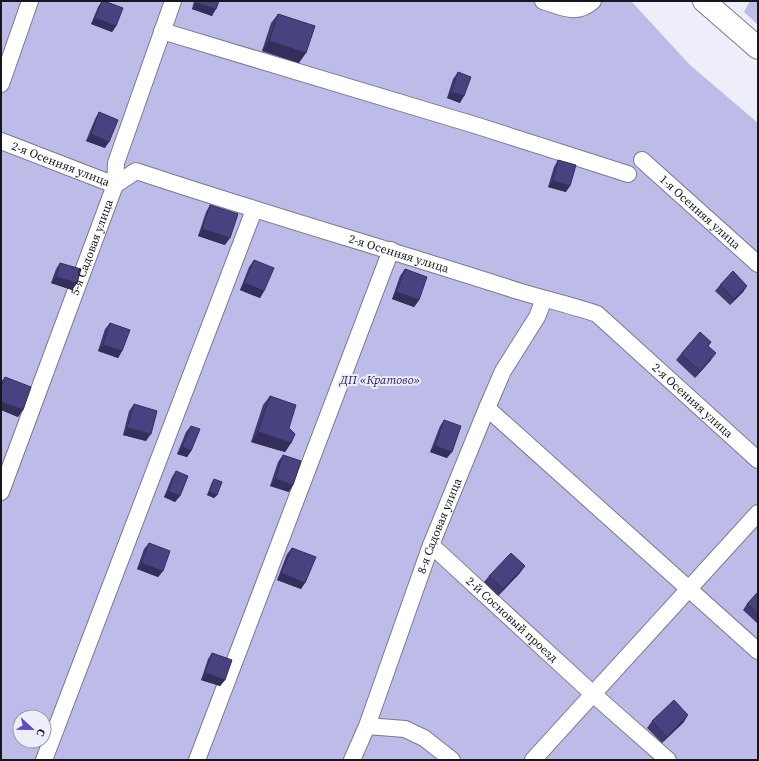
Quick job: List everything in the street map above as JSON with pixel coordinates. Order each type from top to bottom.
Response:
[{"type":"main road","points":[[704,1],[758,48]]},
{"type":"street","points":[[1,84],[30,1]]},
{"type":"street","name":"5-я Садовая улица","points":[[1,492],[4,475],[115,185],[116,163],[173,1]]},
{"type":"street","points":[[543,1],[574,10],[586,8],[593,1]]},
{"type":"street","points":[[162,31],[463,122],[628,174]]},
{"type":"street","name":"2-я Осенняя улица","points":[[1,141],[115,185],[136,171],[254,210],[391,250],[544,299],[572,305],[597,314],[758,460]]},
{"type":"street","name":"1-я Осенняя улица","points":[[642,160],[758,264]]},
{"type":"street","points":[[44,760],[254,210]]},
{"type":"street","points":[[197,760],[391,250]]},
{"type":"street","name":"8-я Садовая улица","points":[[352,760],[367,726],[431,545],[487,408],[503,371],[537,317],[544,299]]},
{"type":"street","points":[[487,408],[758,651]]},
{"type":"street","points":[[533,760],[758,514]]},
{"type":"street","name":"2-й Сосновый проезд","points":[[431,545],[593,694],[668,760]]},
{"type":"street","points":[[367,726],[405,728],[424,738],[452,760]]},
{"type":"green space","name":"ДП «Кратово»","points":[[1,1],[631,1],[690,65],[758,123],[758,760],[1,760]]},
{"type":"green space","points":[[750,1],[758,1],[758,25],[744,12]]},
{"type":"building","points":[[102,1],[123,8],[116,26],[95,18]]},
{"type":"building","points":[[197,1],[219,1],[216,9],[196,3]]},
{"type":"building","points":[[278,14],[315,26],[306,53],[269,41]]},
{"type":"building","points":[[458,72],[471,77],[464,96],[451,92]]},
{"type":"building","points":[[99,112],[118,120],[109,142],[91,134]]},
{"type":"building","points":[[558,160],[576,165],[570,186],[553,181]]},
{"type":"building","points":[[210,205],[238,214],[230,238],[202,229]]},
{"type":"building","points":[[254,260],[274,268],[264,291],[244,283]]},
{"type":"building","points":[[60,263],[81,269],[77,283],[56,277]]},
{"type":"building","points":[[405,269],[427,277],[419,300],[396,292]]},
{"type":"building","points":[[733,271],[747,286],[734,299],[720,285]]},
{"type":"building","points":[[110,323],[130,330],[122,351],[103,345]]},
{"type":"building","points":[[700,332],[711,342],[708,346],[716,353],[700,371],[681,354]]},
{"type":"building","points":[[5,377],[31,387],[23,410],[1,402],[1,387]]},
{"type":"building","points":[[270,396],[296,405],[289,428],[295,434],[291,443],[258,432]]},
{"type":"building","points":[[134,404],[157,411],[151,434],[127,428]]},
{"type":"building","points":[[444,420],[461,426],[452,452],[435,446]]},
{"type":"building","points":[[191,426],[200,429],[191,451],[182,447]]},
{"type":"building","points":[[283,455],[301,461],[293,485],[275,479]]},
{"type":"building","points":[[176,471],[188,476],[180,496],[168,491]]},
{"type":"building","points":[[214,479],[222,482],[217,495],[209,492]]},
{"type":"building","points":[[149,543],[170,551],[163,571],[141,563]]},
{"type":"building","points":[[292,548],[316,557],[305,583],[281,573]]},
{"type":"building","points":[[511,553],[525,566],[503,589],[489,576]]},
{"type":"building","points":[[758,592],[758,614],[747,604]]},
{"type":"building","points":[[212,653],[232,660],[225,680],[205,673]]},
{"type":"building","points":[[674,700],[688,715],[667,737],[652,721]]}]
